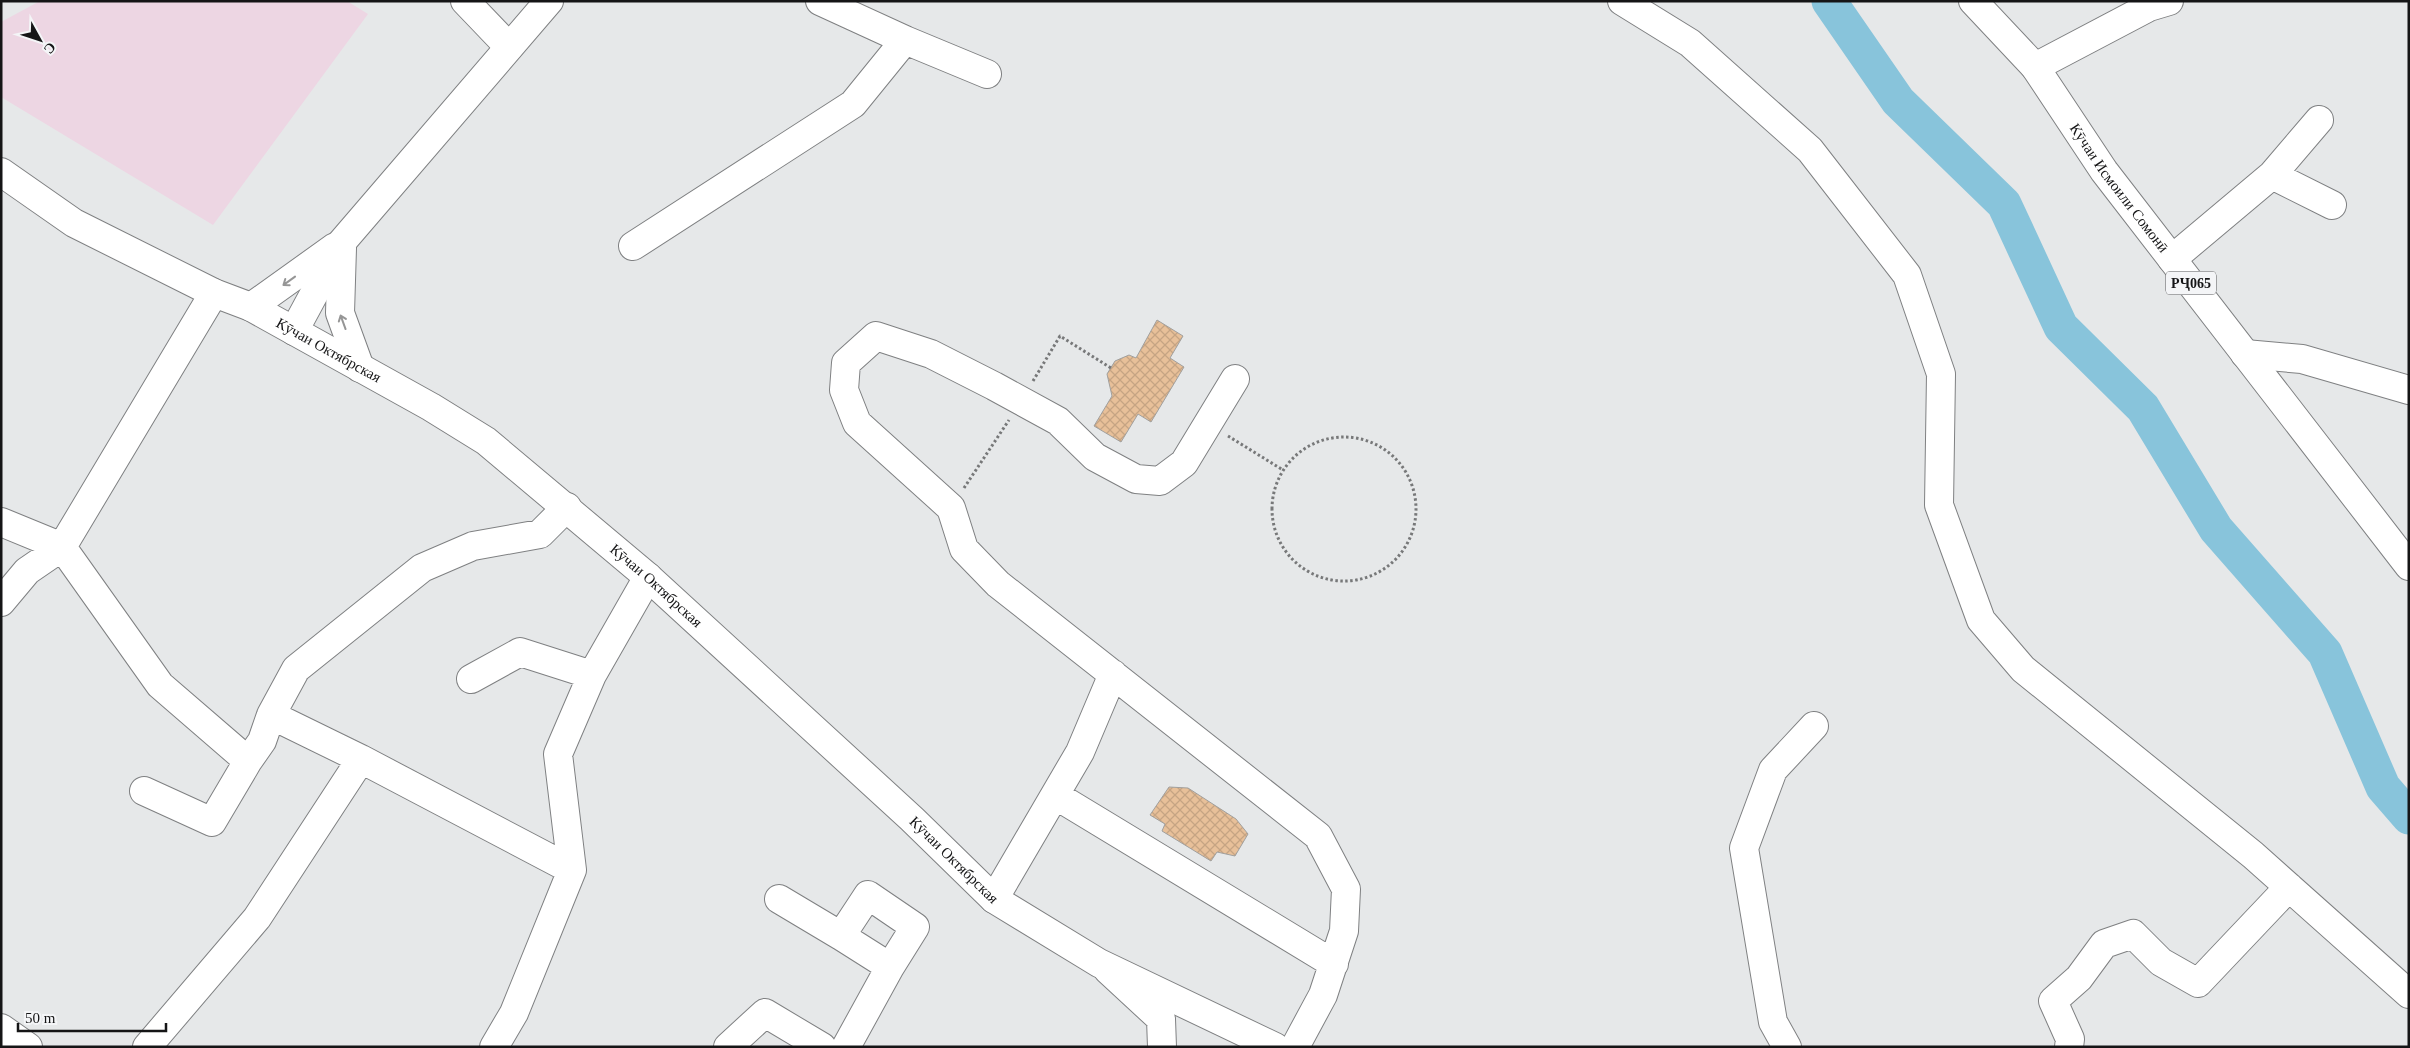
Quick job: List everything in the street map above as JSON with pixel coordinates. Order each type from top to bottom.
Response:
[{"type":"street","points":[[465,1],[509,47]]},
{"type":"street","points":[[294,331],[342,242],[549,1]]},
{"type":"street","points":[[820,1],[905,40],[987,74]]},
{"type":"street","points":[[1622,1],[1690,43],[1810,150],[1907,276],[1941,374],[1939,505],[1981,620],[2023,669],[2246,849],[2409,994]]},
{"type":"street","name":"Кӯчаи Исмоили Сомонӣ","points":[[1973,1],[2035,67],[2104,171],[2409,566]]},
{"type":"street","points":[[2035,67],[2149,7],[2169,1]]},
{"type":"street","points":[[633,246],[853,104],[905,40]]},
{"type":"street","points":[[2172,259],[2272,175],[2319,120]]},
{"type":"street","name":"Кӯчаи Октябрская","points":[[1,172],[74,224],[214,293],[252,307],[486,441],[567,507],[648,577],[890,799],[994,899],[1099,963],[1275,1047]]},
{"type":"street","points":[[2272,175],[2332,205]]},
{"type":"street","points":[[252,307],[342,242]]},
{"type":"street","points":[[342,242],[340,314],[360,368]]},
{"type":"street","points":[[1,602],[27,571],[62,547],[214,293]]},
{"type":"street","points":[[1235,379],[1184,463],[1160,481],[1136,479],[1095,456],[1058,421],[931,354],[876,336],[846,363],[844,390],[857,424],[951,508],[964,549],[998,584],[1318,836],[1346,889],[1344,931],[1323,995],[1295,1047]]},
{"type":"street","points":[[2245,354],[2302,359],[2409,390]]},
{"type":"street","points":[[144,791],[212,822],[248,760],[262,742],[271,714],[296,669],[422,568],[474,546],[540,534],[567,507]]},
{"type":"street","points":[[1,522],[62,547],[160,685],[248,760]]},
{"type":"street","points":[[494,1047],[514,1013],[572,870],[558,754],[592,675],[648,577]]},
{"type":"street","points":[[471,679],[520,652],[592,675]]},
{"type":"street","points":[[994,899],[1080,752],[1113,674]]},
{"type":"street","points":[[271,714],[572,870]]},
{"type":"street","points":[[1787,1047],[1773,1022],[1744,848],[1773,770],[1814,726]]},
{"type":"street","points":[[147,1047],[258,918],[361,759]]},
{"type":"street","points":[[1056,795],[1334,964]]},
{"type":"street","points":[[2069,1047],[2070,1039],[2053,1001],[2079,978],[2104,944],[2132,934],[2161,962],[2198,983],[2289,887]]},
{"type":"street","points":[[841,936],[868,895],[914,927],[846,1047]]},
{"type":"street","points":[[779,899],[890,967]]},
{"type":"street","points":[[1099,963],[1161,1019],[1162,1047]]},
{"type":"street","points":[[728,1047],[765,1013],[822,1047]]},
{"type":"street","points":[[1,1028],[28,1047]]},
{"type":"path","points":[[951,508],[1020,402],[1060,336],[1111,368]]},
{"type":"path","points":[[1208,424],[1283,470]]},
{"type":"path","points":[[1356,437],[1383,447],[1404,467],[1415,493],[1416,521],[1406,548],[1386,568],[1360,580],[1332,581],[1305,571],[1284,551],[1273,525],[1272,497],[1283,470],[1302,450],[1328,438],[1356,437]]},
{"type":"shaded area","points":[[40,1],[347,1],[368,14],[213,225],[1,97],[1,22]]},
{"type":"building","points":[[1157,320],[1183,336],[1170,358],[1184,367],[1151,422],[1138,414],[1121,442],[1094,426],[1112,396],[1107,374],[1115,361],[1129,355],[1136,358]]},
{"type":"building","points":[[1169,787],[1188,788],[1236,819],[1248,834],[1235,856],[1217,852],[1211,861],[1162,831],[1165,824],[1150,815]]},
{"type":"waterway","points":[[1829,1],[1898,101],[2004,204],[2061,327],[2143,408],[2216,529],[2325,653],[2383,787],[2409,817]]}]
